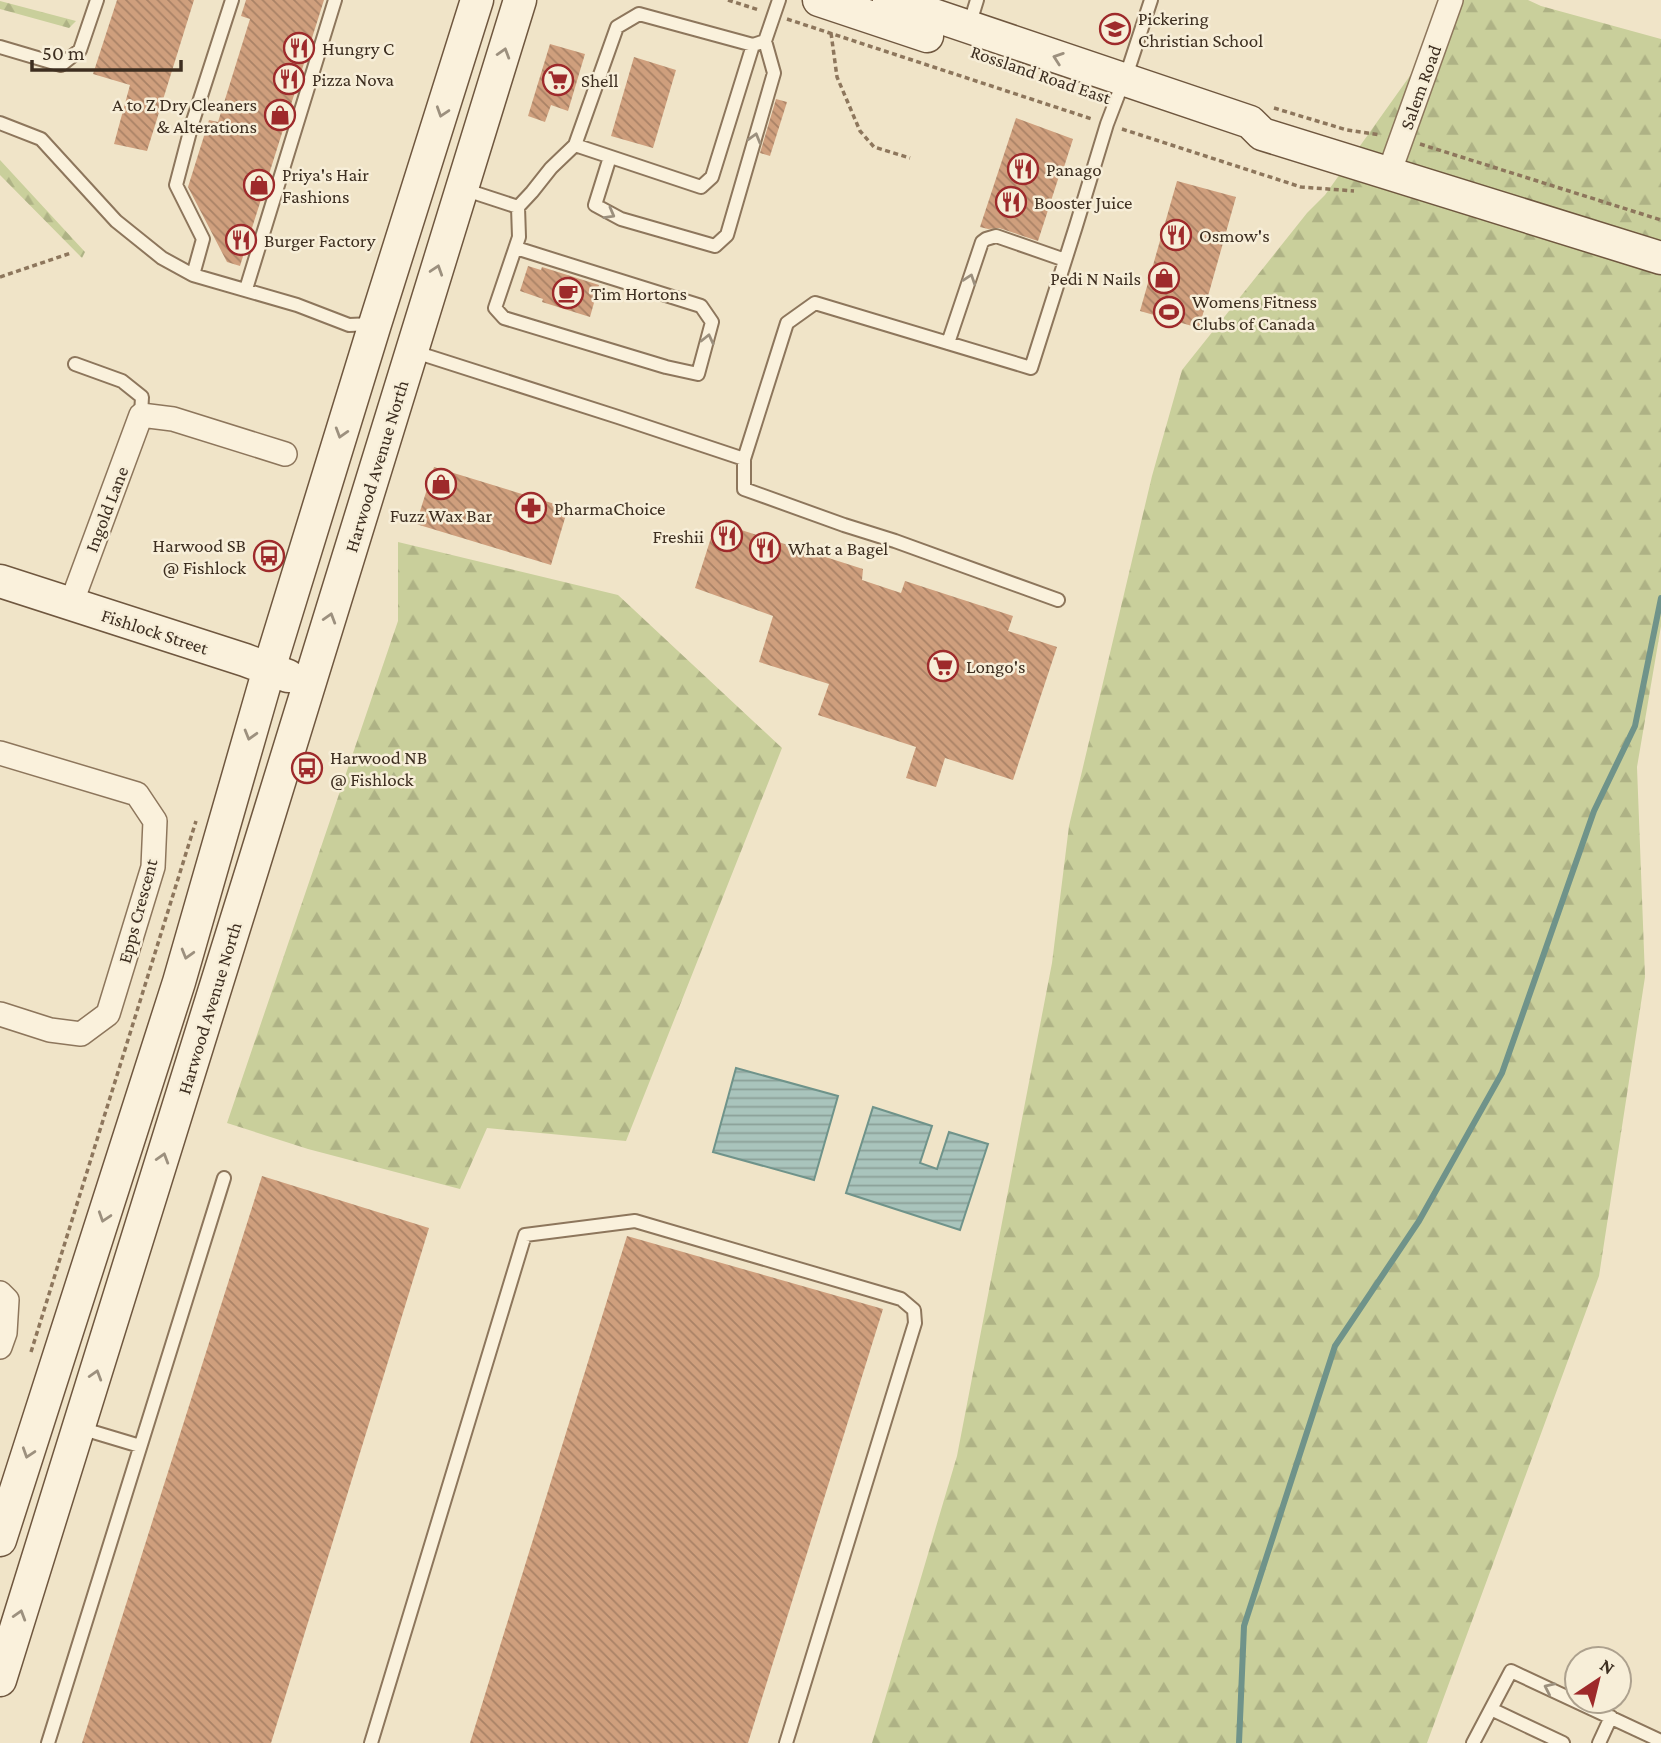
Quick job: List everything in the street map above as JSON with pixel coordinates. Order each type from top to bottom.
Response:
[{"type":"main road","name":"Harwood Avenue North","points":[[0,1540],[179,982],[269,669],[359,340],[477,0]]},
{"type":"main road","name":"Harwood Avenue North","points":[[0,1681],[520,0]]},
{"type":"main road","name":"Rossland Road East","points":[[819,0],[1115,101],[1250,122],[1266,120],[1389,173],[1661,258]]},
{"type":"main road","name":"Rossland Road East","points":[[889,0],[972,14],[1115,101]]},
{"type":"main road","points":[[359,340],[414,343]]},
{"type":"main road","name":"Fishlock Street","points":[[0,581],[310,683]]},
{"type":"street","name":"Salem Road","points":[[1389,173],[1451,0]]},
{"type":"street","points":[[141,415],[173,419],[285,454]]},
{"type":"street","name":"Ingold Lane","points":[[71,604],[141,415]]},
{"type":"street","name":"Epps Crescent","points":[[0,753],[137,794],[155,821],[153,867],[108,1014],[81,1034],[50,1030],[0,1014]]},
{"type":"street","points":[[0,1293],[7,1300],[5,1333],[0,1347]]},
{"type":"lane","points":[[0,47],[61,65],[80,50],[97,0]]},
{"type":"lane","points":[[193,275],[203,239],[176,185],[192,124],[232,0]]},
{"type":"lane","points":[[246,289],[335,0]]},
{"type":"lane","points":[[575,145],[701,187],[712,177],[759,43],[775,15],[779,0]]},
{"type":"lane","points":[[1058,600],[909,545],[744,489],[744,459],[787,323],[815,303],[1031,368],[1115,101],[1151,0]]},
{"type":"lane","points":[[516,248],[701,306],[712,322],[698,373],[666,367],[505,318],[495,309],[519,237],[518,206],[575,145],[617,27],[639,14],[759,43],[774,73],[727,235],[715,246],[621,219],[595,205],[610,157]]},
{"type":"lane","points":[[0,123],[41,139],[116,221],[162,258],[193,275],[297,305],[359,340]]},
{"type":"lane","points":[[463,189],[518,206]]},
{"type":"lane","points":[[948,343],[982,242],[986,239],[996,236],[1065,260]]},
{"type":"lane","points":[[414,343],[618,417],[744,459]]},
{"type":"lane","points":[[75,364],[122,381],[142,397],[141,415]]},
{"type":"lane","points":[[48,1743],[224,1178]]},
{"type":"lane","points":[[371,1743],[525,1235],[635,1222],[901,1299],[914,1310],[915,1323],[786,1743]]},
{"type":"lane","points":[[79,1428],[140,1447]]},
{"type":"lane","points":[[1473,1743],[1511,1671],[1661,1741]]},
{"type":"lane","points":[[1491,1709],[1563,1743]]},
{"type":"lane","points":[[1599,1743],[1611,1717]]},
{"type":"path","points":[[728,0],[831,33],[1115,101],[1301,187],[1359,191]]},
{"type":"path","points":[[831,33],[837,77],[860,131],[874,147],[910,158]]},
{"type":"path","points":[[1266,120],[1401,138],[1661,220]]},
{"type":"path","points":[[0,277],[71,253]]},
{"type":"green space","points":[[1464,0],[1528,0],[1661,39],[1661,626],[1637,767],[1645,977],[1599,1276],[1427,1743],[872,1743],[957,1456],[1052,963],[1069,826],[1152,476],[1182,370],[1307,213],[1325,195]]},
{"type":"green space","points":[[0,1],[76,21],[69,28],[0,9]]},
{"type":"green space","points":[[0,160],[85,252],[82,258],[0,175]]},
{"type":"green space","points":[[398,542],[618,595],[782,748],[626,1141],[487,1128],[460,1189],[308,1149],[227,1123],[398,621]]},
{"type":"water","points":[[736,1068],[838,1096],[814,1180],[713,1152]]},
{"type":"water","points":[[873,1107],[932,1126],[920,1163],[937,1169],[949,1132],[988,1144],[960,1230],[846,1193]]},
{"type":"building","points":[[117,0],[194,0],[147,151],[114,144],[130,85],[93,74]]},
{"type":"building","points":[[246,0],[324,0],[240,266],[227,262],[188,187],[209,120],[218,122],[250,19],[241,16]]},
{"type":"building","name":"Shell","points":[[550,44],[585,54],[568,111],[551,105],[545,122],[528,116]]},
{"type":"building","points":[[634,57],[676,70],[653,148],[611,136]]},
{"type":"building","points":[[776,99],[787,102],[770,156],[760,153]]},
{"type":"building","points":[[1016,118],[1073,139],[1038,241],[999,228],[980,227]]},
{"type":"building","points":[[1177,181],[1236,197],[1199,328],[1140,311]]},
{"type":"building","name":"Tim Hortons","points":[[528,266],[541,270],[542,267],[599,285],[590,317],[542,302],[543,299],[520,291]]},
{"type":"building","points":[[434,467],[568,508],[551,565],[416,524]]},
{"type":"building","name":"Longo's","points":[[716,522],[863,569],[862,580],[901,593],[905,581],[1013,616],[1008,631],[1057,647],[1013,780],[945,758],[936,787],[906,778],[916,747],[818,715],[829,684],[759,662],[773,616],[695,588]]},
{"type":"building","points":[[262,1176],[429,1228],[271,1743],[82,1743]]},
{"type":"building","points":[[627,1236],[883,1309],[748,1743],[470,1743]]},
{"type":"waterway","points":[[1239,1743],[1244,1626],[1335,1346],[1419,1221],[1502,1073],[1594,811],[1635,726],[1661,598]]},
{"type":"place","name":"Pickering Christian School","points":[[1115,29]]},
{"type":"place","name":"Hungry C","points":[[299,48]]},
{"type":"place","name":"Pizza Nova","points":[[289,79]]},
{"type":"place","name":"Shell","points":[[558,80]]},
{"type":"place","name":"A to Z Dry Cleaners & Alterations","points":[[280,115]]},
{"type":"place","name":"Panago","points":[[1023,169]]},
{"type":"place","name":"Priya's Hair Fashions","points":[[259,185]]},
{"type":"place","name":"Booster Juice","points":[[1011,202]]},
{"type":"place","name":"Osmow's","points":[[1176,235]]},
{"type":"place","name":"Burger Factory","points":[[241,240]]},
{"type":"place","name":"Pedi N Nails","points":[[1164,278]]},
{"type":"place","name":"Tim Hortons","points":[[568,293]]},
{"type":"place","name":"Womens Fitness Clubs of Canada","points":[[1169,312]]},
{"type":"place","name":"Fuzz Wax Bar","points":[[441,484]]},
{"type":"place","name":"PharmaChoice","points":[[531,508]]},
{"type":"place","name":"Freshii","points":[[727,536]]},
{"type":"place","name":"What a Bagel","points":[[765,548]]},
{"type":"place","name":"Harwood SB @ Fishlock","points":[[269,556]]},
{"type":"place","name":"Longo's","points":[[943,666]]},
{"type":"place","name":"Harwood NB @ Fishlock","points":[[307,768]]}]
